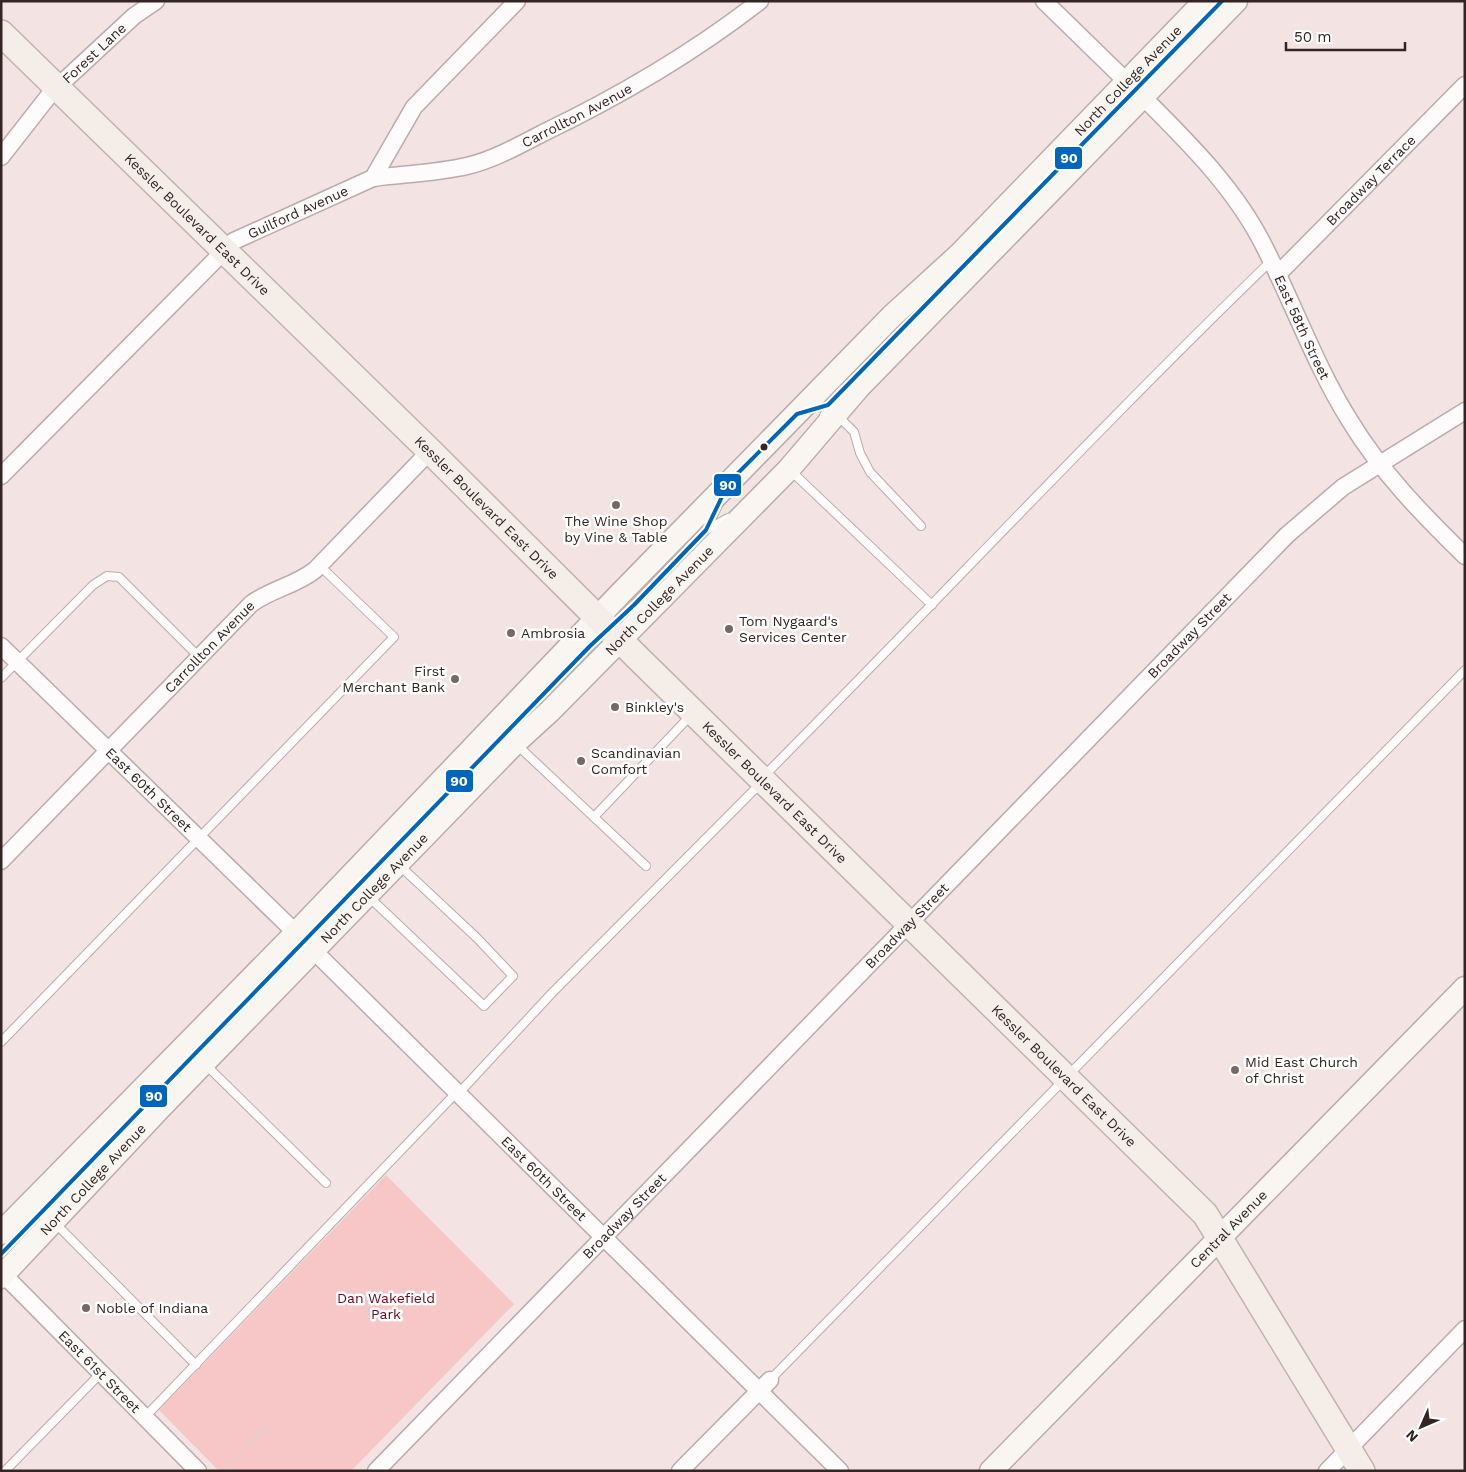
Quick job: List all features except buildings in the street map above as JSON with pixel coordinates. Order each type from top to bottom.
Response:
[{"type":"main road","name":"North College Avenue","points":[[1134,89],[1204,1]]},
{"type":"main road","name":"North College Avenue","points":[[1,1233],[296,933],[608,629],[752,506],[789,469],[818,436],[827,404],[892,316],[1134,89],[1236,1]]},
{"type":"main road","name":"Kessler Boulevard East Drive","points":[[1,33],[430,451],[608,629],[1205,1214],[1362,1471]]},
{"type":"main road","name":"North College Avenue","points":[[2,1269],[53,1221],[313,950],[515,743],[550,711],[608,629],[729,482],[797,414],[827,404]]},
{"type":"main road","name":"Central Avenue","points":[[991,1471],[1465,988]]},
{"type":"street","points":[[134,16],[141,1]]},
{"type":"street","name":"Forest Lane","points":[[1,157],[57,87],[134,16],[156,1]]},
{"type":"street","points":[[373,178],[414,107],[517,1]]},
{"type":"street","name":"Carrollton Avenue","points":[[373,178],[468,166],[521,144],[591,109],[643,80],[708,39],[760,1]]},
{"type":"street","name":"East 58th Street","points":[[1044,1],[1211,167],[1249,222],[1275,268],[1335,397],[1379,464],[1429,521],[1465,556]]},
{"type":"street","name":"Broadway Terrace","points":[[1275,268],[1465,85]]},
{"type":"street","name":"Guilford Avenue","points":[[1,476],[224,249],[234,241],[373,178]]},
{"type":"street","name":"Broadway Street","points":[[376,1471],[1287,535],[1327,500],[1379,464],[1465,411]]},
{"type":"street","name":"Carrollton Avenue","points":[[1,861],[251,604],[265,594],[305,578],[320,565],[430,451]]},
{"type":"street","name":"East 60th Street","points":[[1,646],[296,933]]},
{"type":"street","name":"East 60th Street","points":[[313,950],[604,1236],[765,1385],[840,1471]]},
{"type":"street","name":"East 61st Street","points":[[2,1269],[198,1471]]},
{"type":"street","points":[[1327,1471],[1465,1329]]},
{"type":"street","points":[[680,1471],[765,1385]]},
{"type":"lane","name":"North College Avenue","points":[[827,404],[1222,1]]},
{"type":"lane","points":[[145,1417],[552,993],[762,780],[1055,476],[1275,268]]},
{"type":"lane","points":[[827,404],[854,432],[860,453],[870,472],[921,526]]},
{"type":"lane","points":[[789,469],[932,605]]},
{"type":"lane","name":"North College Avenue","points":[[706,530],[729,482]]},
{"type":"lane","name":"North College Avenue","points":[[2,1269],[608,629],[706,530],[752,506]]},
{"type":"lane","points":[[1,1042],[198,839],[211,828],[394,637],[320,565]]},
{"type":"lane","points":[[1,678],[93,585],[107,576],[119,578],[199,657]]},
{"type":"lane","points":[[765,1385],[1465,670]]},
{"type":"lane","points":[[594,817],[694,713]]},
{"type":"lane","points":[[515,743],[646,866]]},
{"type":"lane","points":[[367,895],[484,1006],[513,976],[476,938],[397,864]]},
{"type":"lane","points":[[204,1063],[326,1184]]},
{"type":"lane","points":[[53,1221],[196,1365]]},
{"type":"lane","points":[[5,1471],[101,1373]]},
{"type":"path","points":[[223,1471],[264,1429],[261,1426]]},
{"type":"green space","name":"Dan Wakefield Park","points":[[386,1175],[514,1304],[351,1471],[219,1471],[159,1410]]},
{"type":"transit line","name":"90","points":[[1,1254],[590,646],[634,605],[706,530],[729,482],[797,414],[828,405],[1222,1]]},
{"type":"place","name":"The Wine Shop by Vine & Table","points":[[616,505]]},
{"type":"place","name":"Tom Nygaard's Services Center","points":[[729,629]]},
{"type":"place","name":"Ambrosia","points":[[511,633]]},
{"type":"place","name":"First Merchant Bank","points":[[455,679]]},
{"type":"place","name":"Binkley's","points":[[615,707]]},
{"type":"place","name":"Scandinavian Comfort","points":[[581,761]]},
{"type":"place","name":"Mid East Church of Christ","points":[[1235,1070]]},
{"type":"place","name":"Noble of Indiana","points":[[86,1308]]}]
